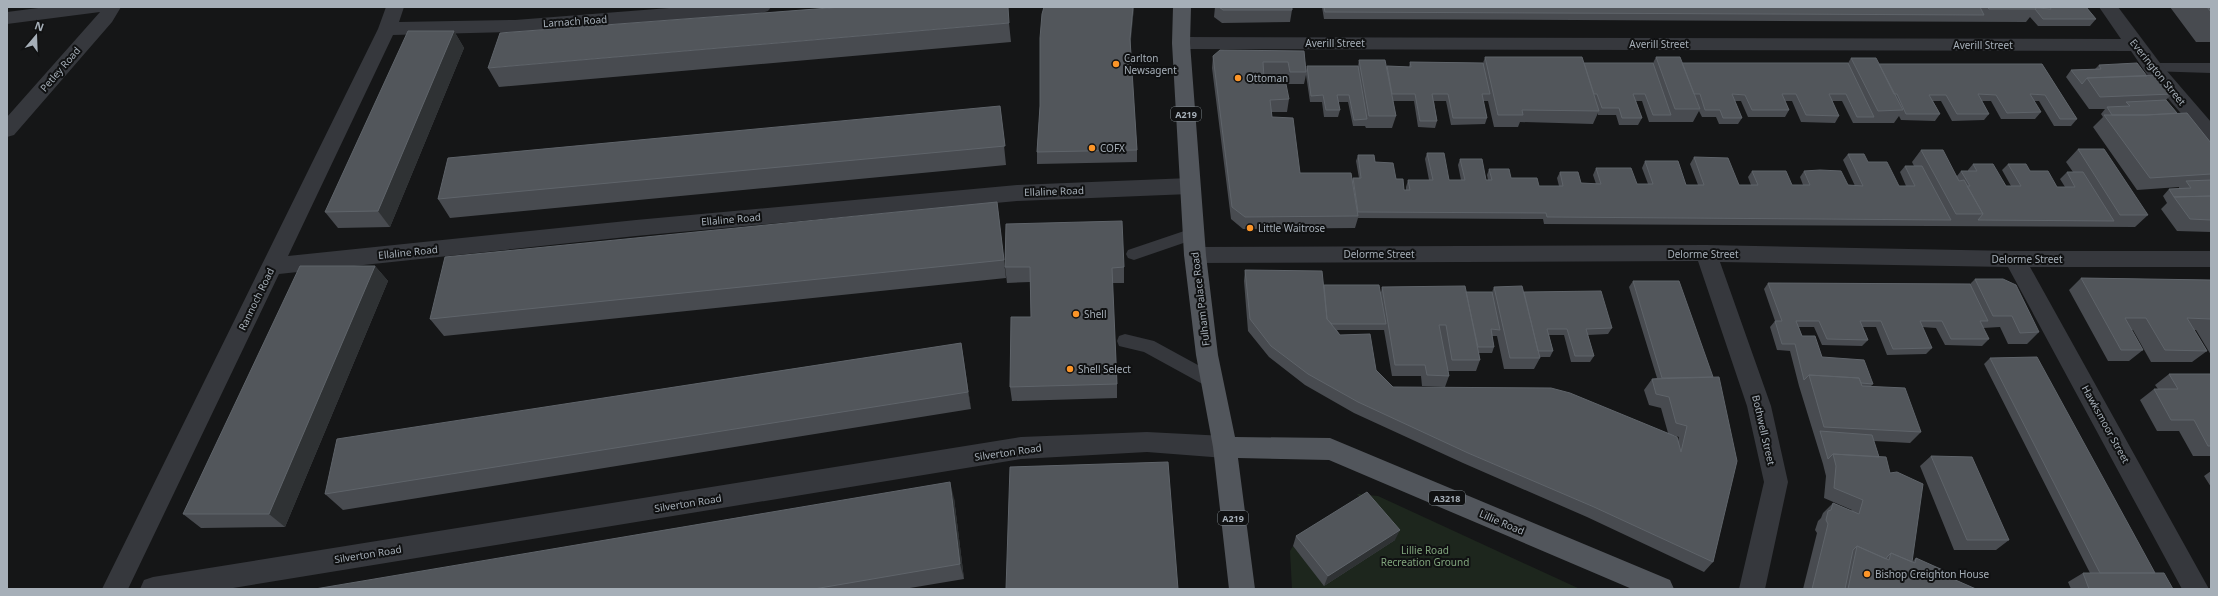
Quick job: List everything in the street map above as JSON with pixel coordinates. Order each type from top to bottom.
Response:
[{"type":"main road","name":"Fulham Palace Road","points":[[1182,7],[1181,43],[1194,245],[1207,355],[1225,447],[1242,589]]},
{"type":"main road","name":"Lillie Road","points":[[1225,447],[1330,449],[1661,589]]},
{"type":"street","points":[[7,18],[95,7]]},
{"type":"street","name":"Petley Road","points":[[7,130],[112,7]]},
{"type":"street","name":"Rannoch Road","points":[[115,589],[387,28],[395,7]]},
{"type":"street","name":"Larnach Road","points":[[387,28],[515,26],[762,7]]},
{"type":"street","name":"Everington Street","points":[[2108,7],[2153,68],[2211,135]]},
{"type":"street","name":"Averill Street","points":[[1181,43],[2136,45]]},
{"type":"street","name":"Ellaline Road","points":[[272,266],[644,227],[1017,193],[1190,186]]},
{"type":"street","name":"Delorme Street","points":[[1194,245],[2014,259],[2211,259]]},
{"type":"street","name":"Bothwell Street","points":[[1706,253],[1759,406],[1776,482],[1752,589]]},
{"type":"street","name":"Hawksmoor Street","points":[[2014,259],[2196,589]]},
{"type":"street","name":"Silverton Road","points":[[153,589],[1021,448],[1147,442],[1225,447]]},
{"type":"lane","points":[[2153,68],[2211,68]]},
{"type":"lane","points":[[1134,254],[1194,245]]},
{"type":"lane","points":[[1125,341],[1148,346],[1212,381]]},
{"type":"green space","name":"Lillie Road Recreation Ground","points":[[1357,494],[1378,496],[1580,589],[1292,589],[1290,551],[1293,546],[1325,585],[1364,502]]},
{"type":"building","points":[[842,7],[1008,7],[1009,23],[488,68],[500,33]]},
{"type":"building","points":[[1044,7],[1133,7],[1130,39],[1137,150],[1037,152],[1040,106],[1040,38]]},
{"type":"building","points":[[1219,7],[1292,7],[1292,10],[1223,10]]},
{"type":"building","points":[[1324,7],[1980,7],[1984,15],[1325,12]]},
{"type":"building","points":[[1987,7],[2034,7],[2036,9],[1989,9]]},
{"type":"building","points":[[2050,7],[2086,7],[2096,19],[2043,19],[2035,9],[2051,9]]},
{"type":"building","points":[[408,31],[454,31],[378,211],[325,212]]},
{"type":"building","points":[[1220,50],[1304,51],[1306,72],[1290,72],[1288,62],[1263,62],[1264,79],[1285,79],[1289,99],[1270,100],[1272,117],[1293,118],[1300,173],[1351,173],[1358,216],[1245,217],[1232,207],[1213,56]]},
{"type":"building","points":[[1485,57],[1582,57],[1599,111],[1522,110],[1523,115],[1498,115]]},
{"type":"building","points":[[1656,57],[1680,57],[1700,109],[1675,109]]},
{"type":"building","points":[[1851,58],[1876,58],[1903,110],[1878,111]]},
{"type":"building","points":[[1359,60],[1385,60],[1396,116],[1369,116]]},
{"type":"building","points":[[1410,62],[1483,63],[1490,94],[1482,94],[1487,118],[1453,118],[1448,94],[1432,94],[1437,121],[1420,121],[1415,94],[1392,94],[1387,66],[1411,67]]},
{"type":"building","points":[[1584,63],[1653,63],[1671,115],[1653,115],[1645,94],[1633,94],[1642,118],[1622,118],[1619,108],[1602,108],[1597,94],[1594,94]]},
{"type":"building","points":[[1682,63],[1848,63],[1874,117],[1857,117],[1846,94],[1829,94],[1839,116],[1806,115],[1796,94],[1782,94],[1789,110],[1752,110],[1745,95],[1732,94],[1742,118],[1723,118],[1720,110],[1705,110],[1700,94],[1694,94]]},
{"type":"building","points":[[2137,63],[2147,76],[2087,78],[2082,84],[2071,70],[2101,69],[2099,65]]},
{"type":"building","points":[[1879,64],[2042,64],[2077,119],[2060,119],[2045,95],[2030,94],[2041,112],[2007,113],[1996,95],[1978,94],[1989,114],[1957,114],[1946,95],[1929,95],[1940,114],[1906,114],[1897,94],[1894,94]]},
{"type":"building","points":[[1307,66],[1358,66],[1367,119],[1354,120],[1349,95],[1337,95],[1340,110],[1326,110],[1323,95],[1311,96]]},
{"type":"building","points":[[2157,75],[2172,94],[2100,97],[2087,78]]},
{"type":"building","points":[[2166,100],[2177,113],[2112,115],[2107,107],[2130,106],[2126,102]]},
{"type":"building","points":[[1000,106],[1005,146],[438,199],[448,158]]},
{"type":"building","points":[[2187,113],[2211,143],[2211,174],[2150,178],[2104,115],[2146,115]]},
{"type":"building","points":[[2078,149],[2104,149],[2148,215],[2120,215]]},
{"type":"building","points":[[1921,150],[1943,150],[1959,181],[1964,180],[1983,214],[1956,214]]},
{"type":"building","points":[[1427,153],[1444,153],[1449,180],[1465,180],[1460,159],[1482,159],[1486,180],[1492,180],[1489,169],[1509,169],[1511,178],[1537,178],[1539,186],[1563,186],[1560,172],[1578,172],[1581,183],[1601,184],[1596,168],[1631,168],[1637,184],[1653,184],[1645,161],[1678,161],[1686,185],[1704,185],[1694,157],[1728,158],[1739,185],[1758,185],[1752,171],[1786,171],[1792,185],[1810,185],[1804,171],[1820,170],[1841,171],[1848,185],[1863,186],[1848,154],[1864,154],[1868,162],[1887,162],[1899,186],[1915,186],[1905,166],[1922,166],[1951,220],[1547,217],[1546,213],[1358,212],[1353,178],[1361,178],[1358,155],[1374,155],[1375,162],[1393,163],[1396,179],[1403,179],[1404,190],[1410,190],[1408,180],[1433,180]]},
{"type":"building","points":[[1973,164],[1993,164],[2006,186],[2021,186],[2008,164],[2026,164],[2030,171],[2048,171],[2057,187],[2075,187],[2067,172],[2083,172],[2114,221],[1978,220],[1983,214],[1967,186],[1970,186],[1961,171],[1977,171]]},
{"type":"building","points":[[2211,180],[2211,196],[2174,197],[2169,189],[2191,188],[2186,181]]},
{"type":"building","points":[[2211,196],[2211,220],[2190,219],[2174,197]]},
{"type":"building","points":[[997,202],[1004,260],[430,319],[445,257]]},
{"type":"building","points":[[1122,221],[1124,267],[1112,268],[1117,384],[1010,387],[1011,317],[1031,317],[1030,267],[1005,267],[1006,224]]},
{"type":"building","points":[[300,266],[375,266],[269,514],[183,514]]},
{"type":"building","points":[[1245,270],[1322,271],[1327,319],[1340,335],[1370,334],[1376,370],[1393,387],[1551,388],[1570,393],[1677,437],[1681,452],[1687,426],[1676,423],[1669,397],[1656,394],[1652,379],[1719,377],[1737,461],[1713,562],[1594,507],[1468,453],[1358,402],[1308,374],[1271,346],[1250,319]]},
{"type":"building","points":[[2081,278],[2211,280],[2211,320],[2187,318],[2207,351],[2165,350],[2146,318],[2125,318],[2143,350],[2121,350]]},
{"type":"building","points":[[1975,279],[2003,279],[2016,285],[2039,332],[2020,333],[2012,316],[1993,316]]},
{"type":"building","points":[[1633,281],[1679,281],[1713,377],[1662,378]]},
{"type":"building","points":[[1768,283],[1970,284],[1988,321],[1980,321],[1989,339],[1951,339],[1942,321],[1920,321],[1932,348],[1893,349],[1881,321],[1860,321],[1868,340],[1827,339],[1819,321],[1796,321],[1802,336],[1815,336],[1822,357],[1864,360],[1873,384],[1861,383],[1859,378],[1809,375],[1804,380],[1795,344],[1782,344],[1775,321],[1782,321]]},
{"type":"building","points":[[1324,285],[1379,285],[1386,324],[1332,324],[1327,319]]},
{"type":"building","points":[[1465,286],[1480,360],[1452,360],[1446,325],[1439,325],[1449,376],[1427,375],[1425,365],[1395,365],[1382,287]]},
{"type":"building","points":[[1522,286],[1540,358],[1510,358],[1494,287]]},
{"type":"building","points":[[1601,291],[1612,328],[1586,329],[1594,356],[1575,356],[1567,329],[1547,329],[1553,351],[1538,351],[1524,292]]},
{"type":"building","points":[[1466,292],[1492,292],[1500,330],[1491,329],[1494,347],[1478,347]]},
{"type":"building","points":[[961,343],[968,392],[325,494],[337,439]]},
{"type":"building","points":[[2037,357],[2155,573],[2100,573],[1990,358]]},
{"type":"building","points":[[2169,374],[2211,374],[2211,446],[2208,446],[2194,420],[2171,420],[2154,389],[2178,389]]},
{"type":"building","points":[[1809,375],[1859,378],[1862,386],[1905,388],[1921,432],[1824,427]]},
{"type":"building","points":[[1820,431],[1872,435],[1879,457],[1833,454],[1828,459]]},
{"type":"building","points":[[1833,454],[1886,457],[1890,473],[1897,472],[1923,484],[1912,562],[1891,553],[1886,559],[1857,546],[1853,550],[1845,589],[1812,589],[1828,524],[1826,520],[1828,511],[1831,510],[1833,503],[1859,514],[1863,500],[1834,488],[1836,466]]},
{"type":"building","points":[[1931,456],[1972,457],[2009,540],[1967,540]]},
{"type":"building","points":[[1168,462],[1178,589],[1006,589],[1010,467]]},
{"type":"building","points":[[950,482],[960,564],[814,589],[315,589]]},
{"type":"building","points":[[1367,492],[1400,530],[1328,576],[1296,536]]},
{"type":"building","points":[[1857,546],[1889,560],[1891,553],[1915,563],[1916,558],[1945,571],[1944,575],[1976,589],[1848,589]]},
{"type":"building","points":[[2083,573],[2164,573],[2173,589],[2089,589]]},
{"type":"place","name":"Carlton Newsagent","points":[[1116,64]]},
{"type":"place","name":"Ottoman","points":[[1238,78]]},
{"type":"place","name":"COFX","points":[[1092,148]]},
{"type":"place","name":"Little Waitrose","points":[[1250,228]]},
{"type":"place","name":"Shell","points":[[1076,314]]},
{"type":"place","name":"Shell Select","points":[[1070,369]]},
{"type":"place","name":"Bishop Creighton House","points":[[1867,574]]}]
